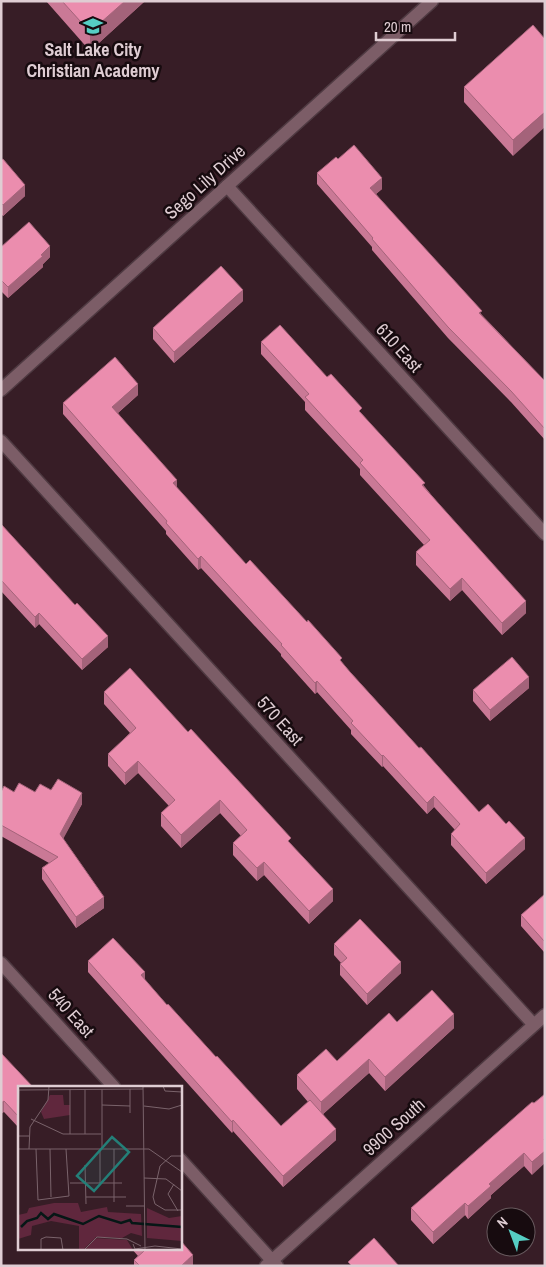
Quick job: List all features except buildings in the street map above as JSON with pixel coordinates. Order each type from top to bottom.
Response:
[{"type":"street","name":"Sego Lily Drive","points":[[2,387],[432,1]]},
{"type":"street","name":"610 East","points":[[227,186],[545,534]]},
{"type":"street","name":"570 East","points":[[1,441],[534,1025]]},
{"type":"street","name":"540 East","points":[[1,963],[113,1086]]},
{"type":"street","name":"9900 South","points":[[272,1264],[545,1015]]},
{"type":"street","points":[[181,1160],[272,1264]]},
{"type":"place","name":"Salt Lake City Christian Academy","points":[[93,26]]}]
